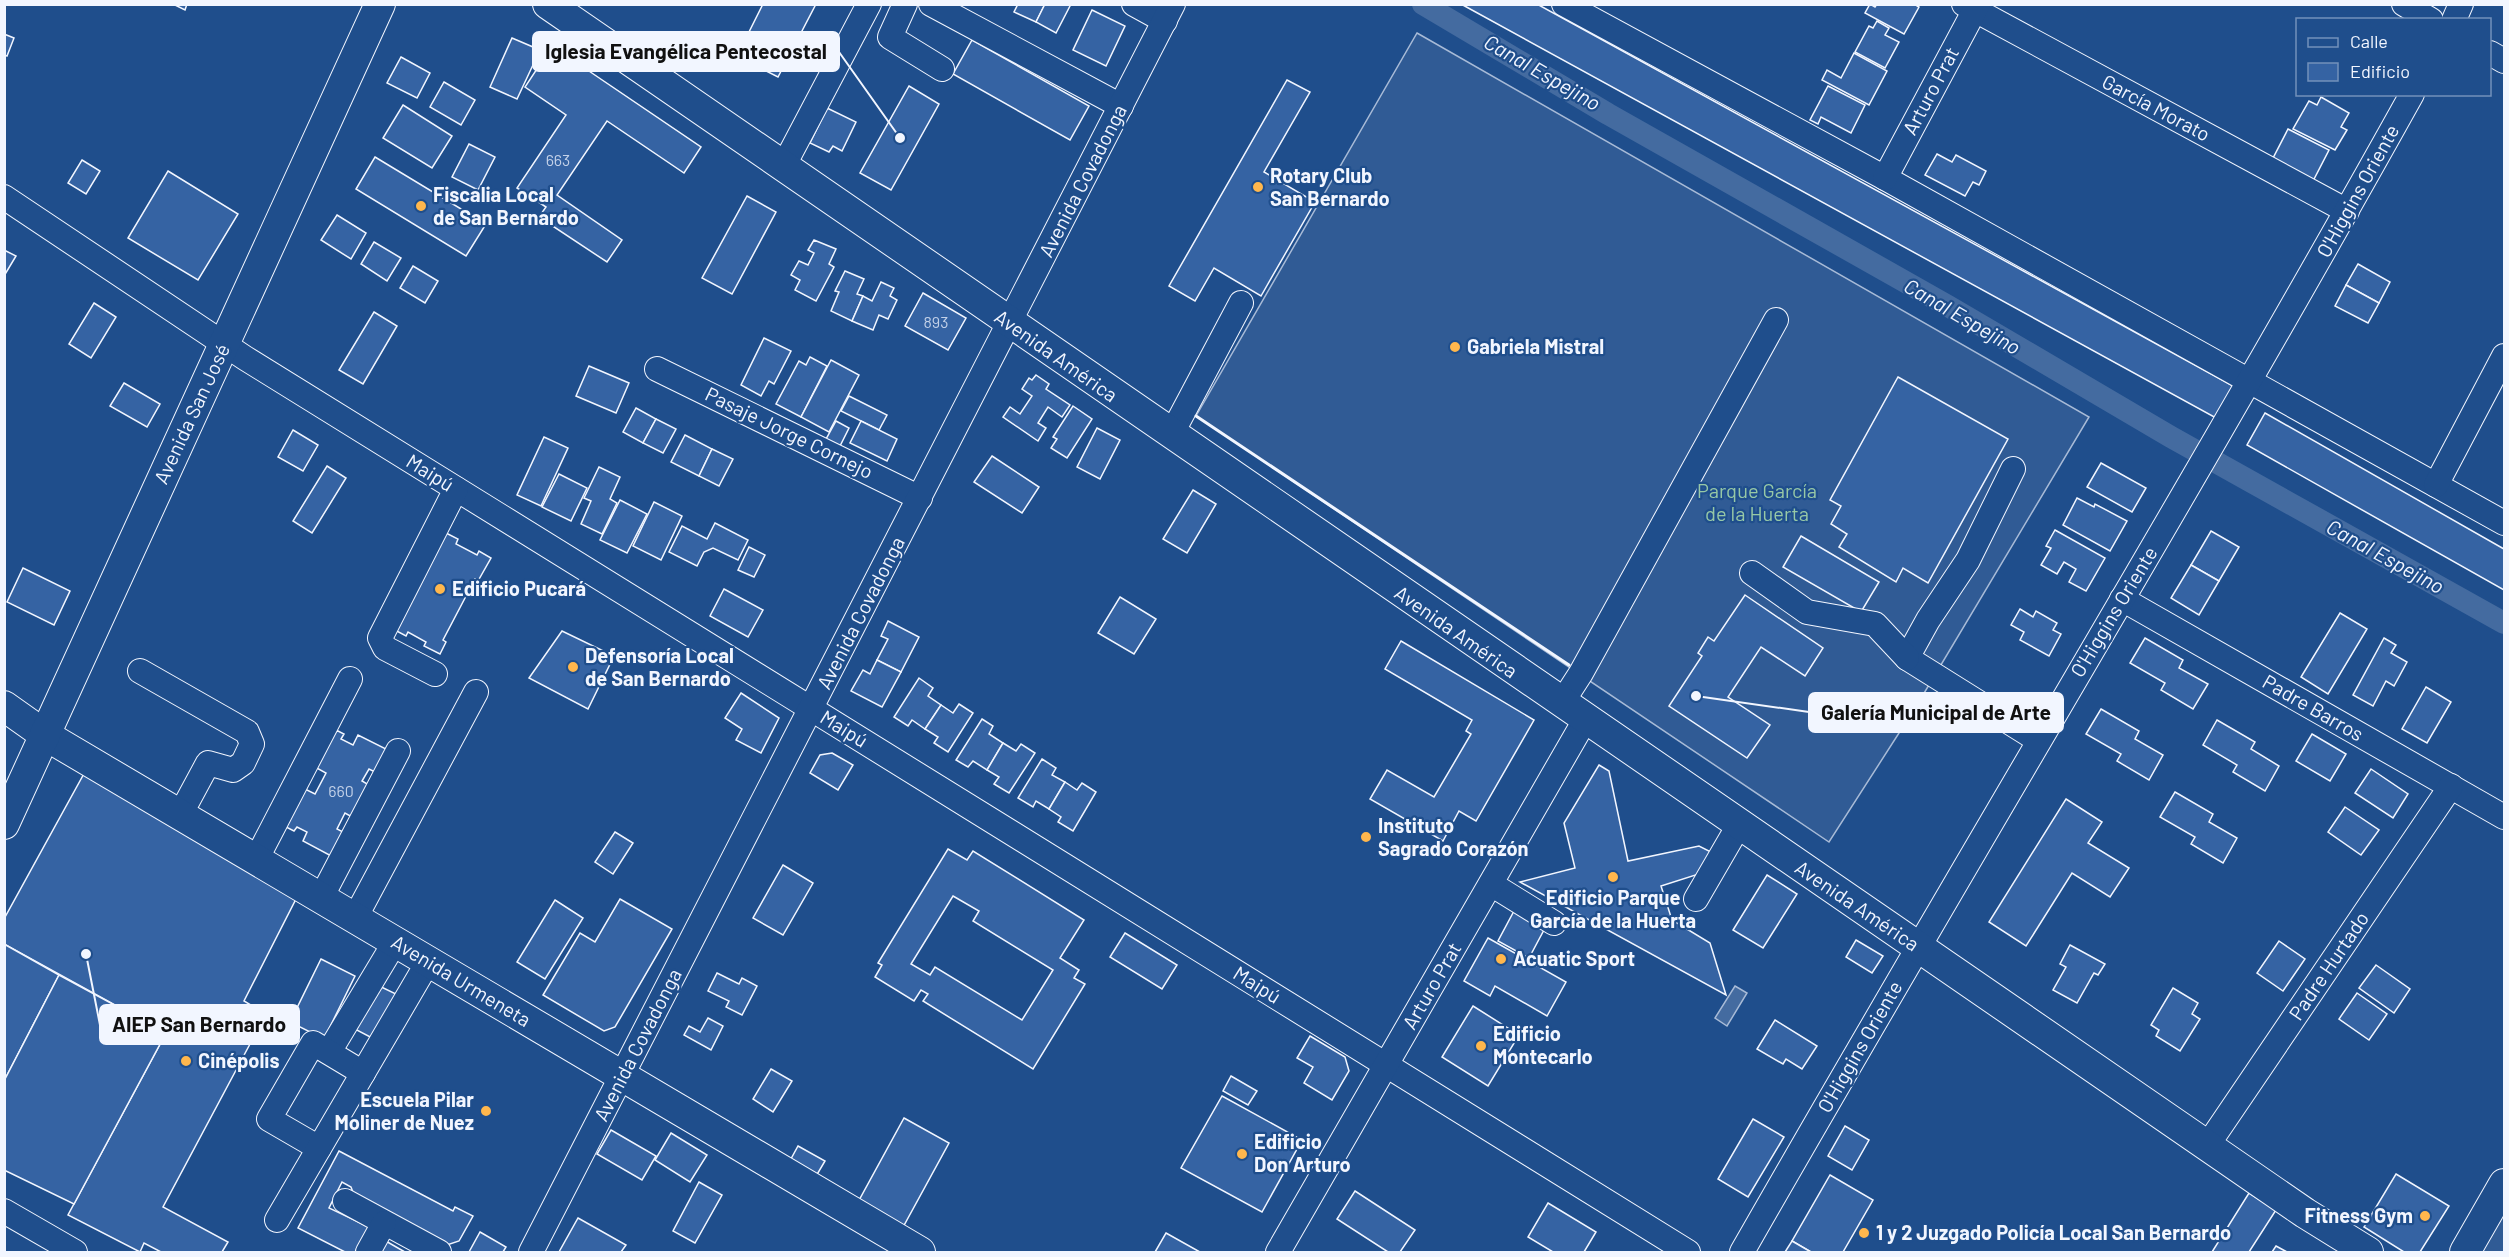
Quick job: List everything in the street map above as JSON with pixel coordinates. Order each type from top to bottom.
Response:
[{"type":"main road","name":"Avenida San José","points":[[4,824],[380,4]]},
{"type":"main road","name":"Avenida América","points":[[548,4],[1561,704],[2207,1146],[2368,1252]]},
{"type":"main road","name":"Avenida Urmeneta","points":[[4,706],[45,735],[920,1252]]},
{"type":"main road","points":[[2465,1252],[2505,1184]]},
{"type":"street","points":[[783,167],[869,4]]},
{"type":"street","points":[[905,4],[890,37],[942,69]]},
{"type":"street","points":[[932,4],[1121,106]]},
{"type":"street","points":[[1134,4],[1169,13]]},
{"type":"street","points":[[1564,4],[1598,12],[1885,178],[2505,523]]},
{"type":"street","points":[[2404,4],[2428,18]]},
{"type":"street","points":[[2455,18],[2461,4]]},
{"type":"street","name":"Arturo Prat","points":[[1885,178],[1972,6]]},
{"type":"street","name":"García Morato","points":[[1972,6],[2347,211]]},
{"type":"street","name":"Avenida Covadonga","points":[[531,1252],[1169,13]]},
{"type":"street","points":[[2491,53],[2505,61]]},
{"type":"street","name":"O'Higgins Oriente","points":[[1742,1252],[1916,947],[2214,446],[2411,96]]},
{"type":"street","name":"Maipú","points":[[4,197],[224,345],[1688,1252]]},
{"type":"street","points":[[1171,435],[1241,303]]},
{"type":"street","points":[[1561,704],[1581,673],[1776,320]]},
{"type":"street","points":[[2436,484],[2505,356]]},
{"type":"street","name":"Pasaje Jorge Cornejo","points":[[657,369],[920,498]]},
{"type":"street","points":[[1907,658],[1928,620],[1968,560],[2013,469]]},
{"type":"street","points":[[435,674],[385,648],[380,638],[456,489]]},
{"type":"street","points":[[1752,573],[1807,612],[1875,624],[1907,658],[2038,740]]},
{"type":"street","name":"Padre Barros","points":[[2122,599],[2505,817]]},
{"type":"street","points":[[140,671],[246,732],[252,744],[243,763],[233,770],[208,763],[180,814]]},
{"type":"street","points":[[256,860],[350,679]]},
{"type":"street","points":[[355,918],[476,692]]},
{"type":"street","name":"Arturo Prat","points":[[1278,1252],[1585,720]]},
{"type":"street","points":[[321,898],[398,751]]},
{"type":"street","name":"Padre Hurtado","points":[[2207,1146],[2451,786]]},
{"type":"street","points":[[1696,899],[1739,825]]},
{"type":"street","points":[[1491,884],[1554,923]]},
{"type":"street","points":[[329,1053],[394,942]]},
{"type":"street","points":[[277,1220],[428,962]]},
{"type":"street","points":[[319,1148],[269,1119],[313,1043],[363,1073]]},
{"type":"street","points":[[345,1201],[439,1252]]},
{"type":"street","points":[[4,1211],[75,1252]]},
{"type":"street","points":[[368,1252],[384,1223]]},
{"type":"shaded area","name":"Parque García de la Huerta","points":[[1417,33],[2089,417],[1917,705],[1829,842],[1196,416]]},
{"type":"shaded area","points":[[1735,986],[1747,993],[1727,1026],[1715,1018]]},
{"type":"shaded area","points":[[2504,1208],[2504,1252],[2479,1252]]},
{"type":"building","points":[[173,4],[187,4],[185,10]]},
{"type":"building","points":[[763,4],[816,4],[778,77],[737,56]]},
{"type":"building","points":[[1018,4],[1045,4],[1036,22],[1014,12]]},
{"type":"building","points":[[1045,4],[1071,4],[1056,33],[1036,22]]},
{"type":"building","points":[[1461,4],[1537,4],[2233,386],[2216,418]]},
{"type":"building","points":[[1870,4],[1875,7],[1877,4],[1914,4],[1919,7],[1904,34],[1865,13]]},
{"type":"building","points":[[1092,10],[1125,26],[1106,66],[1073,50]]},
{"type":"building","points":[[1877,21],[1889,28],[1885,35],[1899,42],[1885,68],[1855,52],[1869,26],[1873,28]]},
{"type":"building","points":[[4,34],[14,38],[7,56],[4,55]]},
{"type":"building","points":[[512,38],[540,50],[517,99],[490,87]]},
{"type":"building","points":[[972,40],[1089,106],[1070,140],[953,74]]},
{"type":"building","points":[[552,46],[701,147],[684,173],[607,121],[557,195],[622,240],[607,262],[539,217],[546,207],[517,188],[566,115],[525,87]]},
{"type":"building","points":[[1854,53],[1887,71],[1869,105],[1822,80],[1827,70],[1841,78]]},
{"type":"building","points":[[401,57],[430,73],[417,98],[387,83]]},
{"type":"building","name":"Rotary Club San Bernardo","points":[[1287,80],[1310,92],[1264,172],[1315,202],[1261,296],[1214,268],[1195,301],[1169,286]]},
{"type":"building","points":[[444,82],[475,100],[461,125],[430,107]]},
{"type":"building","points":[[909,86],[939,104],[891,190],[860,173]]},
{"type":"building","points":[[1828,86],[1865,105],[1851,133],[1821,117],[1818,124],[1810,120]]},
{"type":"building","points":[[2321,97],[2349,113],[2341,127],[2347,130],[2335,150],[2293,129],[2309,101],[2317,105]]},
{"type":"building","points":[[403,105],[452,136],[432,168],[383,138]]},
{"type":"building","points":[[827,108],[856,122],[842,151],[833,146],[829,152],[810,143]]},
{"type":"building","points":[[2288,129],[2329,150],[2312,183],[2271,162]]},
{"type":"building","points":[[469,144],[495,157],[478,190],[452,177]]},
{"type":"building","points":[[1937,154],[1952,162],[1956,155],[1986,171],[1979,185],[1973,182],[1965,196],[1925,175]]},
{"type":"building","name":"Fiscalia Local de San Bernardo","points":[[375,157],[486,224],[466,256],[356,189]]},
{"type":"building","points":[[82,160],[100,171],[86,194],[68,183]]},
{"type":"building","points":[[168,171],[238,214],[198,280],[128,238]]},
{"type":"building","points":[[747,196],[776,212],[732,294],[702,278]]},
{"type":"building","points":[[337,215],[366,233],[351,259],[321,240]]},
{"type":"building","points":[[814,240],[836,249],[829,264],[834,267],[816,301],[795,290],[800,280],[791,275],[799,261],[808,265],[814,253],[808,250]]},
{"type":"building","points":[[374,242],[401,258],[387,281],[361,264]]},
{"type":"building","points":[[4,250],[16,256],[4,276]]},
{"type":"building","points":[[2358,264],[2390,282],[2379,303],[2346,285]]},
{"type":"building","points":[[413,266],[438,281],[425,303],[400,288]]},
{"type":"building","points":[[845,271],[864,279],[857,294],[863,296],[852,321],[831,311],[839,292],[835,291]]},
{"type":"building","points":[[881,282],[894,288],[890,296],[897,300],[888,319],[879,315],[873,330],[852,321],[863,296],[872,301]]},
{"type":"building","points":[[2346,285],[2379,303],[2368,323],[2335,306]]},
{"type":"building","points":[[923,293],[966,318],[948,350],[905,326]]},
{"type":"building","points":[[94,303],[116,317],[91,358],[69,344]]},
{"type":"building","points":[[374,312],[397,326],[363,384],[339,370]]},
{"type":"building","points":[[764,338],[791,351],[774,384],[769,381],[761,396],[741,385]]},
{"type":"building","points":[[810,357],[827,366],[801,417],[776,404],[799,361],[806,365]]},
{"type":"building","points":[[831,360],[859,375],[829,432],[801,417]]},
{"type":"building","points":[[589,366],[629,383],[616,413],[576,396]]},
{"type":"building","points":[[1036,375],[1049,384],[1046,389],[1070,405],[1062,417],[1048,407],[1038,423],[1046,428],[1038,441],[1003,417],[1010,407],[1020,414],[1032,396],[1022,389],[1029,378],[1032,380]]},
{"type":"building","points":[[1898,377],[2008,439],[1928,583],[1903,568],[1896,582],[1839,547],[1847,534],[1831,524],[1841,506],[1830,500]]},
{"type":"building","points":[[124,383],[160,404],[147,427],[110,406]]},
{"type":"building","points":[[849,396],[887,415],[879,430],[841,411]]},
{"type":"building","points":[[1073,406],[1092,419],[1067,458],[1051,448],[1057,439],[1053,437]]},
{"type":"building","points":[[636,408],[656,419],[643,443],[623,432]]},
{"type":"building","points":[[2265,413],[2504,549],[2504,590],[2247,445]]},
{"type":"building","points":[[656,419],[676,429],[663,453],[643,443]]},
{"type":"building","points":[[836,421],[849,428],[839,448],[825,441]]},
{"type":"building","points":[[861,421],[897,439],[887,461],[850,443]]},
{"type":"building","points":[[1097,428],[1120,440],[1100,479],[1077,467]]},
{"type":"building","points":[[293,430],[318,445],[303,471],[278,457]]},
{"type":"building","points":[[685,435],[712,449],[699,476],[671,462]]},
{"type":"building","points":[[544,437],[568,448],[541,506],[517,495]]},
{"type":"building","points":[[712,449],[733,459],[719,486],[699,476]]},
{"type":"building","points":[[992,456],[1039,487],[1022,513],[974,482]]},
{"type":"building","points":[[2101,463],[2146,488],[2132,512],[2087,487]]},
{"type":"building","points":[[327,466],[346,478],[312,533],[293,521]]},
{"type":"building","points":[[599,467],[620,477],[610,499],[617,503],[602,534],[581,524],[591,501],[584,498]]},
{"type":"building","points":[[559,474],[587,488],[571,521],[542,507]]},
{"type":"building","points":[[1193,490],[1216,504],[1187,553],[1163,539]]},
{"type":"building","points":[[2077,498],[2094,507],[2095,504],[2127,521],[2110,551],[2063,525]]},
{"type":"building","points":[[620,500],[647,514],[627,553],[600,540]]},
{"type":"building","points":[[654,502],[682,516],[661,560],[633,546]]},
{"type":"building","points":[[715,523],[748,540],[738,560],[713,548],[704,552],[697,566],[669,552],[682,526],[707,539]]},
{"type":"building","points":[[2055,530],[2105,558],[2086,591],[2069,582],[2076,569],[2064,562],[2057,574],[2041,565],[2051,548],[2046,546]]},
{"type":"building","points":[[2211,531],[2239,547],[2219,581],[2191,565]]},
{"type":"building","name":"Edificio Pucará","points":[[446,533],[458,539],[456,544],[477,555],[479,551],[491,558],[478,581],[475,579],[443,640],[446,642],[440,654],[424,646],[426,642],[408,632],[406,636],[391,628]]},
{"type":"building","points":[[1801,536],[1879,582],[1861,612],[1783,567]]},
{"type":"building","points":[[749,547],[765,555],[754,577],[738,570]]},
{"type":"building","points":[[2191,565],[2219,581],[2199,615],[2171,598]]},
{"type":"building","points":[[23,568],[70,591],[54,625],[7,602]]},
{"type":"building","points":[[724,589],[763,610],[748,637],[710,616]]},
{"type":"building","points":[[1745,595],[1823,648],[1805,676],[1761,647],[1728,697],[1770,725],[1747,758],[1669,706],[1702,656],[1698,653],[1708,637],[1714,641]]},
{"type":"building","points":[[1120,597],[1156,619],[1134,654],[1098,633]]},
{"type":"building","points":[[2020,609],[2033,617],[2036,611],[2057,623],[2053,630],[2061,634],[2049,656],[2020,640],[2024,632],[2011,625]]},
{"type":"building","points":[[2340,613],[2367,629],[2328,694],[2301,677]]},
{"type":"building","points":[[888,621],[919,637],[901,672],[877,660],[888,639],[881,636]]},
{"type":"building","name":"Defensoría Local de San Bernardo","points":[[562,631],[614,656],[588,709],[529,678]]},
{"type":"building","points":[[2145,638],[2183,660],[2179,668],[2208,684],[2193,709],[2161,690],[2165,683],[2130,663]]},
{"type":"building","points":[[2384,638],[2396,645],[2391,653],[2407,662],[2394,686],[2386,681],[2373,706],[2353,695]]},
{"type":"building","points":[[1401,641],[1534,720],[1476,821],[1459,811],[1443,841],[1370,799],[1387,770],[1434,797],[1471,734],[1466,731],[1472,720],[1385,669]]},
{"type":"building","points":[[877,660],[901,672],[882,707],[851,691],[863,670],[870,674]]},
{"type":"building","points":[[919,678],[933,688],[928,696],[941,705],[925,729],[912,720],[908,726],[894,717]]},
{"type":"building","points":[[2426,687],[2451,702],[2427,743],[2402,729]]},
{"type":"building","points":[[741,693],[779,718],[761,753],[736,740],[742,729],[725,718]]},
{"type":"building","points":[[959,704],[973,713],[948,752],[934,743],[938,737],[925,729],[941,705],[953,713]]},
{"type":"building","points":[[2101,709],[2139,731],[2135,739],[2163,755],[2149,780],[2117,761],[2121,754],[2086,734]]},
{"type":"building","points":[[982,719],[993,726],[989,734],[1003,743],[987,770],[973,761],[968,767],[956,760]]},
{"type":"building","points":[[2217,720],[2255,742],[2251,749],[2279,766],[2265,791],[2233,772],[2237,765],[2203,745]]},
{"type":"building","points":[[336,730],[344,734],[341,739],[353,745],[358,735],[386,749],[375,772],[369,769],[362,781],[369,785],[352,817],[345,813],[337,829],[345,833],[333,857],[303,841],[307,832],[297,827],[294,831],[286,827],[303,788],[315,794],[326,773],[313,766]]},
{"type":"building","points":[[2312,734],[2346,754],[2330,781],[2296,761]]},
{"type":"building","points":[[1003,743],[1016,751],[1021,744],[1035,753],[1009,793],[994,784],[999,777],[987,770]]},
{"type":"building","points":[[832,753],[853,765],[838,790],[810,773],[820,755]]},
{"type":"building","points":[[1042,759],[1056,768],[1052,775],[1065,782],[1049,809],[1036,801],[1033,807],[1018,798]]},
{"type":"building","name":"Edificio Parque García de la Huerta","points":[[1599,765],[1609,771],[1628,861],[1699,846],[1713,853],[1702,873],[1661,886],[1672,920],[1710,943],[1726,995],[1520,882],[1575,868],[1564,823]]},
{"type":"building","points":[[2371,769],[2408,794],[2393,818],[2355,793]]},
{"type":"building","points":[[86,770],[298,895],[244,1001],[266,1014],[163,1207],[228,1242],[222,1252],[161,1252],[144,1243],[140,1252],[68,1215],[166,1033],[4,944],[4,919]]},
{"type":"building","points":[[1065,782],[1077,790],[1082,783],[1096,792],[1073,831],[1058,822],[1061,817],[1049,809]]},
{"type":"building","points":[[2175,792],[2213,814],[2209,822],[2237,838],[2223,863],[2191,844],[2195,837],[2160,817]]},
{"type":"building","points":[[2066,799],[2102,822],[2088,843],[2129,868],[2110,897],[2072,873],[2026,946],[1989,922]]},
{"type":"building","points":[[2345,807],[2379,830],[2361,855],[2328,832]]},
{"type":"building","points":[[615,832],[633,843],[613,874],[595,862]]},
{"type":"building","points":[[948,849],[967,860],[973,851],[1084,920],[1060,958],[1079,970],[1074,978],[1085,984],[1033,1069],[923,1001],[928,994],[921,990],[914,1001],[875,977],[882,965],[878,963]],"holes":[[[953,896],[979,911],[973,921],[1053,970],[1022,1020],[935,967],[930,975],[911,964]]]},
{"type":"building","points":[[783,865],[813,883],[783,935],[753,918]]},
{"type":"building","points":[[1767,875],[1797,894],[1763,948],[1733,930]]},
{"type":"building","points":[[620,899],[672,929],[615,1027],[604,1031],[543,995],[580,933],[595,942]]},
{"type":"building","points":[[555,900],[583,918],[545,979],[517,962]]},
{"type":"building","points":[[1514,911],[1545,928],[1529,958],[1498,941]]},
{"type":"building","points":[[1125,933],[1177,965],[1162,989],[1110,957]]},
{"type":"building","name":"Acuatic Sport","points":[[1488,938],[1566,982],[1547,1016],[1495,986],[1490,996],[1464,981]]},
{"type":"building","points":[[1856,940],[1883,956],[1872,973],[1846,957]]},
{"type":"building","points":[[2279,941],[2305,959],[2283,991],[2257,973]]},
{"type":"building","points":[[4,944],[59,975],[4,1081]]},
{"type":"building","points":[[2070,945],[2105,964],[2098,975],[2094,973],[2077,1003],[2053,990],[2066,967],[2060,964]]},
{"type":"building","points":[[321,959],[355,976],[324,1039],[290,1022]]},
{"type":"building","points":[[2376,965],[2410,989],[2394,1013],[2359,988]]},
{"type":"building","points":[[717,973],[739,984],[742,978],[757,986],[742,1015],[726,1007],[729,1001],[708,991]]},
{"type":"building","points":[[59,975],[166,1033],[74,1204],[4,1170],[4,1081]]},
{"type":"building","points":[[371,982],[396,994],[374,1039],[349,1026]]},
{"type":"building","points":[[2173,988],[2198,1003],[2192,1014],[2200,1019],[2180,1051],[2156,1036],[2159,1030],[2151,1025]]},
{"type":"building","points":[[2357,993],[2387,1014],[2369,1040],[2339,1019]]},
{"type":"building","name":"Edificio Montecarlo","points":[[1473,1006],[1519,1035],[1488,1086],[1442,1057]]},
{"type":"building","points":[[708,1018],[723,1026],[711,1050],[684,1035],[689,1026],[700,1032]]},
{"type":"building","points":[[1775,1020],[1817,1046],[1802,1069],[1786,1059],[1783,1064],[1757,1049]]},
{"type":"building","points":[[1310,1036],[1345,1057],[1349,1071],[1332,1100],[1304,1083],[1313,1067],[1297,1058]]},
{"type":"building","points":[[771,1069],[792,1081],[773,1112],[753,1099]]},
{"type":"building","points":[[1231,1076],[1257,1091],[1248,1105],[1223,1091]]},
{"type":"building","name":"Edificio Don Arturo","points":[[1222,1096],[1302,1140],[1262,1212],[1181,1168]]},
{"type":"building","points":[[904,1118],[949,1143],[902,1229],[857,1204]]},
{"type":"building","points":[[1753,1119],[1784,1137],[1748,1197],[1718,1179]]},
{"type":"building","points":[[1845,1126],[1869,1140],[1852,1170],[1828,1156]]},
{"type":"building","points":[[611,1130],[656,1156],[642,1180],[597,1154]]},
{"type":"building","points":[[671,1133],[707,1155],[690,1182],[655,1160]]},
{"type":"building","points":[[798,1146],[825,1161],[812,1183],[786,1168]]},
{"type":"building","points":[[339,1151],[453,1211],[455,1207],[473,1216],[459,1241],[447,1245],[354,1195],[351,1187],[342,1182],[329,1208],[369,1227],[355,1252],[345,1252],[298,1228]]},
{"type":"building","points":[[2396,1174],[2449,1206],[2420,1252],[2404,1252],[2364,1227]]},
{"type":"building","points":[[1830,1175],[1873,1200],[1843,1252],[1811,1252],[1792,1241]]},
{"type":"building","points":[[699,1182],[722,1195],[695,1243],[673,1231]]},
{"type":"building","points":[[1355,1191],[1415,1230],[1400,1252],[1388,1252],[1337,1219]]},
{"type":"building","points":[[2249,1193],[2276,1210],[2249,1252],[2212,1252]]},
{"type":"building","points":[[1548,1203],[1596,1232],[1584,1252],[1553,1252],[1528,1237]]},
{"type":"building","points":[[578,1218],[626,1245],[621,1252],[559,1252]]},
{"type":"building","points":[[480,1232],[506,1247],[503,1252],[469,1252]]},
{"type":"building","points":[[1166,1233],[1200,1252],[1155,1252]]},
{"type":"building","points":[[384,1240],[405,1252],[377,1252]]},
{"type":"building","points":[[1792,1241],[1811,1252],[1785,1252]]},
{"type":"building","points":[[2276,1246],[2287,1252],[2272,1252]]},
{"type":"waterway","name":"Canal Espejino","points":[[1423,4],[1608,114],[1948,306],[2171,437],[2504,623]]},
{"type":"wall","points":[[1196,416],[1569,665]]},
{"type":"place","name":"Iglesia Evangélica Pentecostal","points":[[900,138]]},
{"type":"place","name":"Rotary Club San Bernardo","points":[[1258,187]]},
{"type":"place","name":"Fiscalia Local de San Bernardo","points":[[421,206]]},
{"type":"place","name":"Gabriela Mistral","points":[[1455,347]]},
{"type":"place","name":"Edificio Pucará","points":[[440,589]]},
{"type":"place","name":"Defensoría Local de San Bernardo","points":[[573,667]]},
{"type":"place","name":"Galería Municipal de Arte","points":[[1696,696]]},
{"type":"place","name":"Instituto Sagrado Corazón","points":[[1366,837]]},
{"type":"place","name":"Edificio Parque García de la Huerta","points":[[1613,877]]},
{"type":"place","name":"AIEP San Bernardo","points":[[86,954]]},
{"type":"place","name":"Acuatic Sport","points":[[1501,959]]},
{"type":"place","name":"Edificio Montecarlo","points":[[1481,1046]]},
{"type":"place","name":"Cinépolis","points":[[186,1061]]},
{"type":"place","name":"Escuela Pilar Moliner de Nuez","points":[[486,1111]]},
{"type":"place","name":"Edificio Don Arturo","points":[[1242,1154]]},
{"type":"place","name":"Fitness Gym","points":[[2425,1216]]},
{"type":"place","name":"1 y 2 Juzgado Policía Local San Bernardo","points":[[1864,1233]]}]
